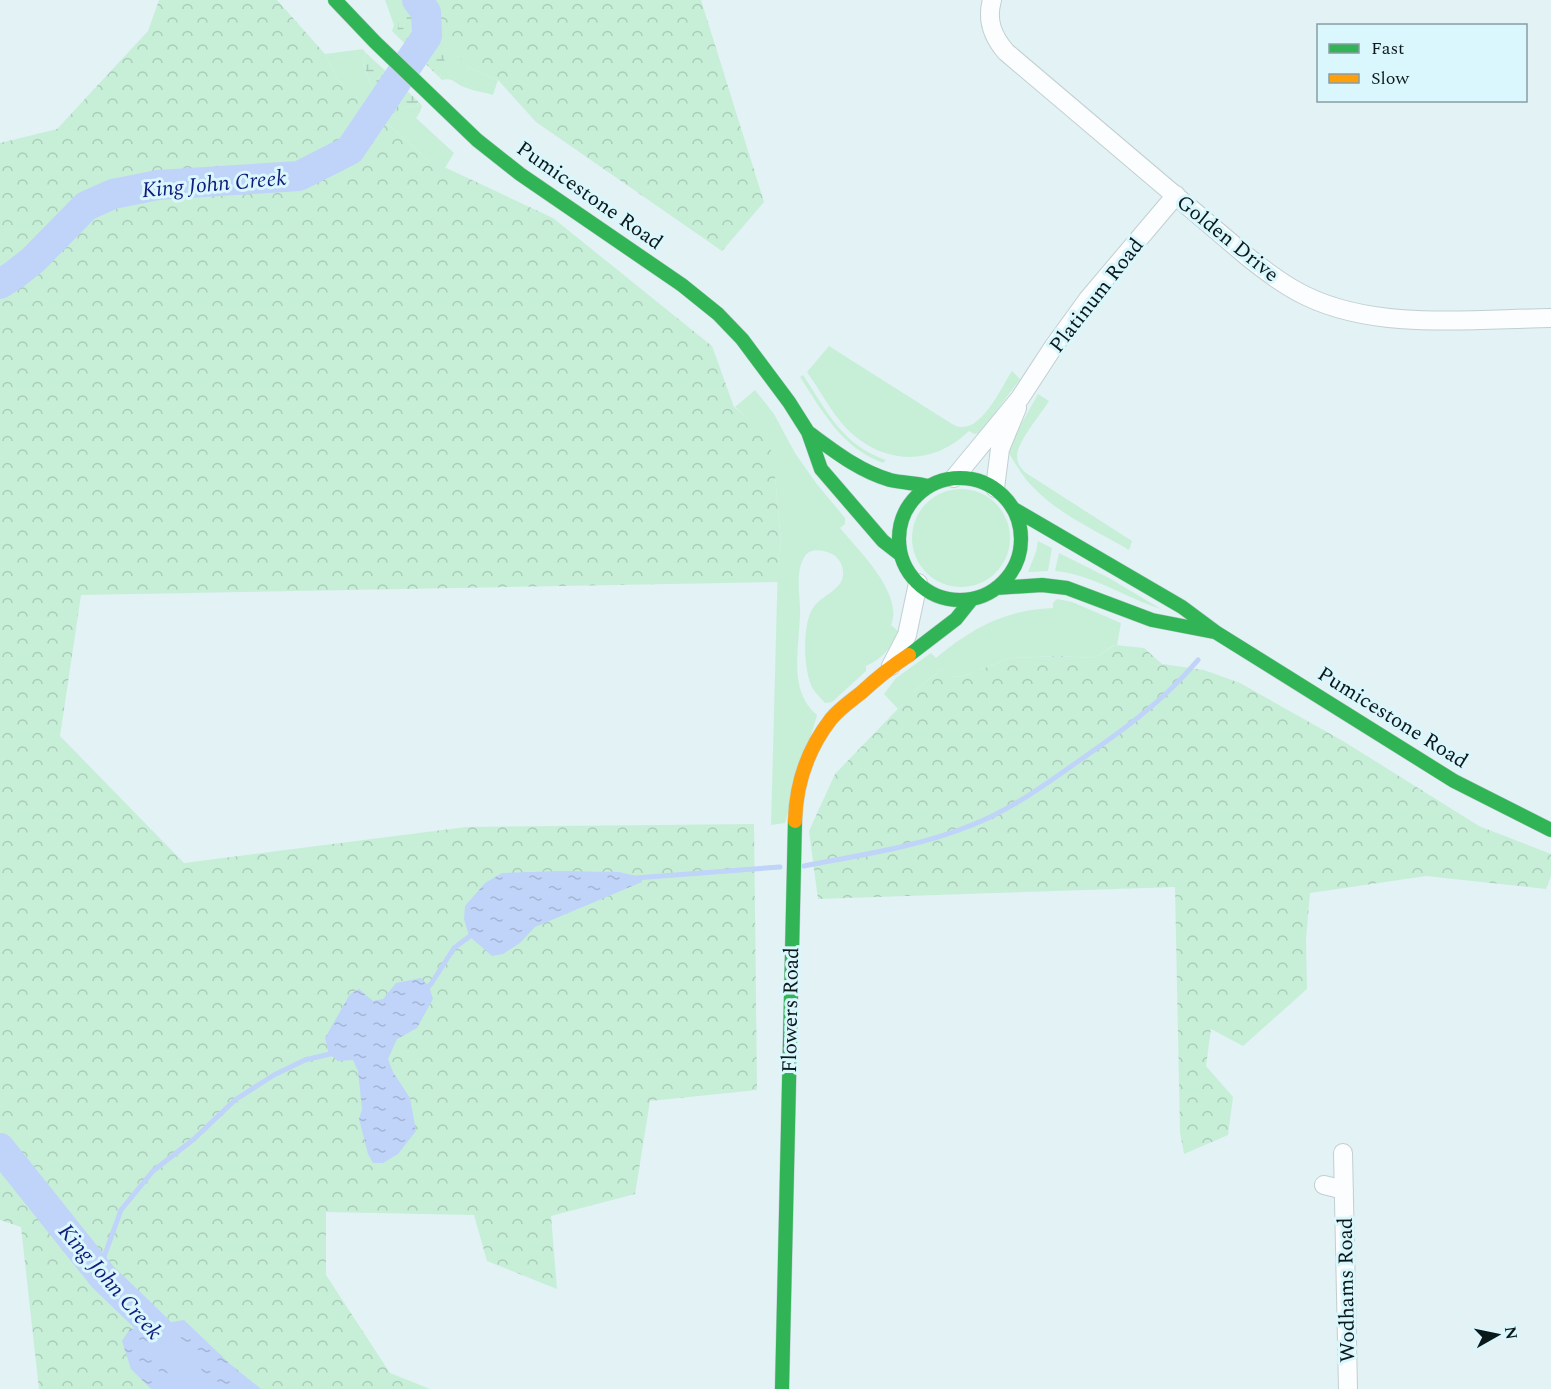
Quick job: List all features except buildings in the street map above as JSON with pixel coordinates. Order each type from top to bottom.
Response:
[{"type":"main road","name":"Pumicestone Road","points":[[335,0],[375,42],[477,140],[520,174],[682,285],[718,314],[765,368],[808,432],[821,469],[883,541],[901,555]]},
{"type":"main road","name":"Pumicestone Road","points":[[808,432],[852,465],[894,481],[928,486]]},
{"type":"main road","points":[[954,478],[968,478],[995,488],[1014,509],[1021,543],[1017,560],[1009,576],[985,595],[972,599],[952,600],[934,594],[918,583],[908,570],[901,555],[899,536],[903,516],[913,499],[928,486],[954,478]]},
{"type":"main road","name":"Pumicestone Road","points":[[1014,509],[1182,607],[1217,633],[1454,781],[1551,830]]},
{"type":"main road","name":"Pumicestone Road","points":[[996,588],[1058,586],[1075,590],[1130,613],[1166,624],[1217,633]]},
{"type":"main road","name":"Flowers Road","points":[[782,1389],[796,796],[802,771],[821,732],[832,718],[891,666],[910,656],[956,619],[972,599]]},
{"type":"street","name":"Golden Drive","points":[[992,0],[989,19],[992,31],[1006,52],[1278,280],[1306,297],[1362,314],[1421,320],[1551,318]]},
{"type":"street","name":"Platinum Road","points":[[954,478],[1020,398],[1088,299],[1176,195]]},
{"type":"street","name":"Platinum Road","points":[[995,488],[1000,449],[1020,398]]},
{"type":"street","name":"Flowers Road","points":[[891,666],[907,635],[918,583]]},
{"type":"street","name":"Wodhams Road","points":[[1344,1153],[1348,1389]]},
{"type":"street","name":"Wodhams Road","points":[[1324,1185],[1344,1190]]},
{"type":"green space","points":[[159,0],[277,0],[325,54],[337,79],[427,159],[553,218],[712,346],[734,407],[759,428],[771,450],[781,543],[778,582],[81,595],[60,736],[184,863],[466,827],[754,824],[757,1090],[650,1101],[635,1194],[551,1216],[557,1289],[487,1261],[474,1215],[326,1212],[326,1275],[390,1373],[430,1389],[39,1389],[21,1227],[0,1220],[0,143],[57,129],[148,31]]},
{"type":"green space","points":[[385,0],[406,0],[417,12],[404,21],[397,36],[392,31],[394,25]]},
{"type":"green space","points":[[406,0],[701,0],[764,202],[722,251],[536,122],[498,80],[469,68]]},
{"type":"green space","points":[[417,12],[438,34],[433,41],[438,52],[444,56],[445,69],[439,77],[397,36],[399,14],[410,15]]},
{"type":"green space","points":[[438,34],[469,68],[498,80],[493,95],[461,86],[451,80],[442,80],[439,77],[441,75],[438,52],[433,41]]},
{"type":"green space","points":[[363,49],[365,52],[363,63],[374,95],[369,108],[337,79],[325,54]]},
{"type":"green space","points":[[365,52],[418,101],[417,107],[409,106],[381,118],[369,108],[374,95],[363,62]]},
{"type":"green space","points":[[418,101],[422,106],[416,118],[454,153],[445,168],[427,159],[381,118],[409,106],[417,107]]},
{"type":"green space","points":[[829,346],[960,427],[969,426],[984,414],[1012,371],[1020,379],[980,433],[974,434],[969,431],[955,443],[923,456],[891,455],[860,440],[846,428],[807,372]]},
{"type":"green space","points":[[803,375],[828,414],[847,436],[871,454],[886,460],[883,463],[856,448],[834,427],[800,377]]},
{"type":"green space","points":[[755,390],[774,414],[795,453],[816,483],[845,518],[845,524],[840,528],[886,587],[893,613],[891,625],[899,632],[886,652],[866,666],[866,671],[832,702],[825,703],[813,689],[807,671],[805,648],[807,625],[813,608],[842,580],[842,566],[831,553],[815,550],[805,556],[799,577],[800,615],[797,669],[802,694],[817,715],[785,823],[771,825],[778,562],[781,543],[775,475],[749,420],[735,407]]},
{"type":"green space","points":[[1038,394],[1049,401],[1021,443],[1017,456],[1020,466],[1026,473],[1132,541],[1129,550],[1056,507],[1027,480],[1008,452],[1009,446]]},
{"type":"green space","points":[[961,489],[980,493],[996,503],[1006,519],[1010,538],[1006,557],[996,573],[980,583],[961,587],[942,583],[926,573],[916,557],[912,538],[916,519],[926,503],[942,493]]},
{"type":"green space","points":[[1038,541],[1052,548],[1048,571],[1028,572],[1036,552]]},
{"type":"green space","points":[[1059,553],[1109,578],[1161,609],[1096,581],[1055,571]]},
{"type":"green space","points":[[1057,599],[1072,602],[1121,623],[1117,645],[1094,658],[1059,656],[1011,658],[961,677],[951,676],[942,669],[918,688],[898,709],[884,694],[896,678],[931,653],[936,658],[976,630],[1004,617],[1036,609],[1053,608],[1053,603]]},
{"type":"green space","points":[[1115,645],[1144,648],[1162,664],[1204,670],[1240,683],[1343,741],[1479,826],[1551,854],[1551,876],[1546,889],[1426,876],[1310,893],[1306,939],[1307,989],[1243,1046],[1211,1029],[1206,1066],[1233,1097],[1228,1135],[1184,1154],[1180,1132],[1175,887],[818,899],[809,831],[835,774],[918,688],[942,669],[952,676],[961,677],[1011,658],[1059,656],[1094,658]]},
{"type":"water","points":[[619,872],[641,877],[642,882],[535,927],[520,943],[503,954],[492,956],[469,936],[464,919],[465,906],[485,883],[502,873]]},
{"type":"water","points":[[421,978],[429,986],[433,999],[417,1028],[397,1039],[388,1059],[393,1072],[410,1098],[416,1131],[398,1154],[383,1163],[373,1163],[368,1154],[359,1119],[362,1109],[358,1071],[353,1060],[338,1061],[329,1054],[325,1038],[350,994],[359,989],[373,1001],[383,999],[396,983]]},
{"type":"water","points":[[184,1320],[230,1364],[261,1389],[151,1389],[131,1369],[122,1341],[130,1329]]},
{"type":"waterway","name":"King John Creek","points":[[0,284],[33,260],[86,206],[113,194],[158,185],[299,176],[350,150],[427,36],[426,12],[417,0]]},
{"type":"waterway","points":[[804,866],[889,850],[931,839],[952,833],[999,813],[1037,790],[1123,729],[1155,704],[1198,660]]},
{"type":"waterway","points":[[635,878],[780,867]]},
{"type":"waterway","points":[[426,989],[454,948],[474,933]]},
{"type":"waterway","points":[[103,1277],[104,1257],[121,1210],[153,1171],[194,1139],[235,1100],[274,1075],[305,1060],[334,1053]]},
{"type":"waterway","name":"King John Creek","points":[[0,1148],[103,1277],[158,1330],[196,1389]]},
{"type":"traffic: fast","points":[[335,0],[375,42],[477,140],[520,174],[682,285],[718,314],[742,339],[789,402],[808,432],[821,469],[883,541],[901,555]]},
{"type":"traffic: fast","points":[[808,432],[847,460],[879,476],[928,486]]},
{"type":"traffic: fast","points":[[960,478],[983,483],[994,488],[1003,496],[1011,505],[1016,516],[1021,539],[1016,562],[1011,573],[1003,582],[994,590],[983,595],[960,600],[937,595],[926,590],[917,582],[909,573],[904,562],[899,539],[904,516],[909,505],[917,496],[926,488],[937,483],[960,478]]},
{"type":"traffic: fast","points":[[1014,509],[1182,607],[1217,633],[1454,781],[1551,830]]},
{"type":"traffic: fast","points":[[996,588],[1042,585],[1067,588],[1152,620],[1214,632]]},
{"type":"traffic: fast","points":[[909,655],[956,619],[972,599]]},
{"type":"traffic: fast","points":[[782,1389],[795,821]]},
{"type":"traffic: slow","points":[[795,821],[804,767],[815,743],[831,719],[885,672],[909,655]]}]
